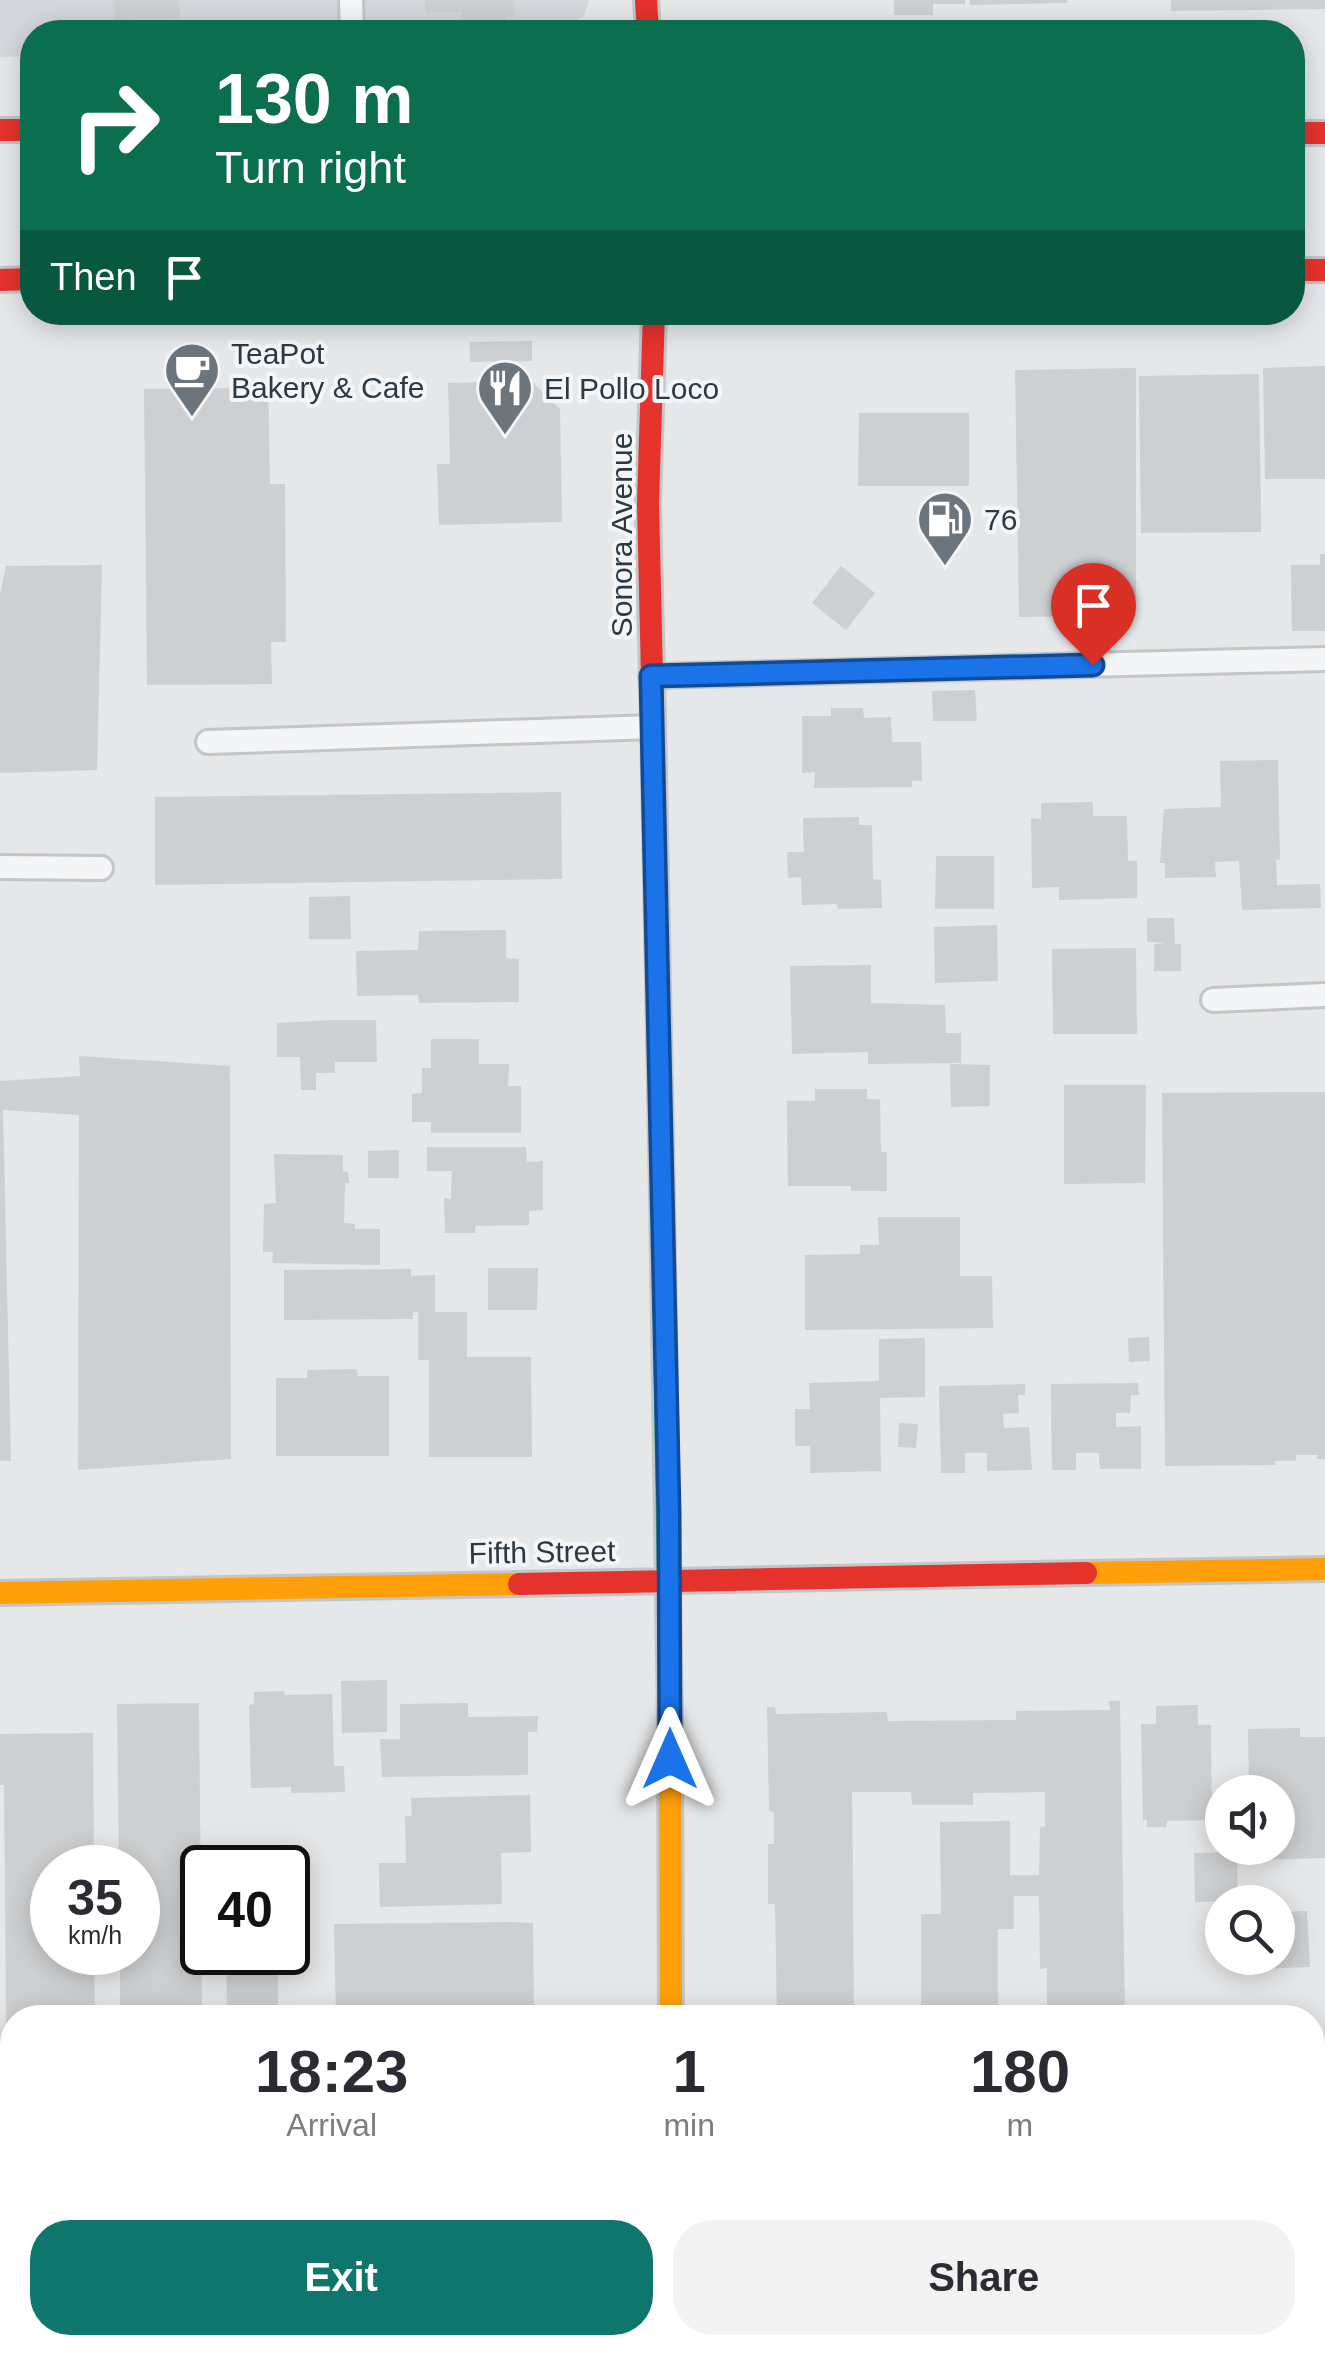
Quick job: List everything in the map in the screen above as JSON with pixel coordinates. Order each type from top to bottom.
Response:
[{"type":"street","name":"Sonora Avenue","points":[[654,325],[648,503],[670,1580],[670,2005]]},
{"type":"street","name":"Fifth Street","points":[[0,1592],[1325,1569]]},
{"type":"lane","points":[[651,676],[1325,659]]},
{"type":"lane","points":[[208,742],[653,727]]},
{"type":"lane","points":[[0,868],[102,868]]},
{"type":"lane","points":[[1214,1000],[1325,995]]},
{"type":"shaded area","points":[[0,0],[589,0],[584,16],[577,20],[20,20],[20,56],[0,57]]},
{"type":"building","points":[[114,0],[179,0],[180,18],[114,20]]},
{"type":"building","points":[[425,0],[514,0],[514,17],[506,20],[461,20],[461,12],[425,13]]},
{"type":"building","points":[[894,0],[965,0],[965,4],[933,4],[933,15],[894,15]]},
{"type":"building","points":[[970,0],[1067,0],[1067,3],[970,5]]},
{"type":"building","points":[[1171,0],[1325,0],[1325,9],[1171,11]]},
{"type":"building","points":[[532,341],[532,361],[470,362],[470,342]]},
{"type":"building","points":[[1325,366],[1325,479],[1265,479],[1263,368]]},
{"type":"building","points":[[1136,368],[1136,616],[1019,617],[1015,370]]},
{"type":"building","points":[[1259,374],[1261,532],[1141,533],[1139,376]]},
{"type":"building","name":"El Pollo Loco","points":[[531,381],[560,409],[562,522],[439,525],[437,464],[450,464],[448,383]]},
{"type":"building","points":[[268,388],[270,484],[285,484],[286,642],[271,642],[272,684],[147,685],[144,389]]},
{"type":"building","points":[[859,413],[969,413],[969,486],[858,486]]},
{"type":"building","points":[[1320,554],[1325,554],[1325,631],[1292,631],[1291,565],[1320,565]]},
{"type":"building","points":[[102,565],[97,770],[0,773],[0,595],[6,566]]},
{"type":"building","points":[[841,566],[875,593],[846,630],[812,603]]},
{"type":"building","points":[[975,690],[977,721],[933,721],[932,691]]},
{"type":"building","points":[[831,708],[863,708],[864,718],[891,717],[892,742],[921,742],[922,781],[912,781],[912,787],[814,788],[815,772],[802,773],[802,716],[831,716]]},
{"type":"building","points":[[1278,760],[1277,885],[1320,884],[1321,908],[1242,910],[1239,861],[1215,862],[1216,877],[1165,878],[1165,863],[1160,863],[1164,809],[1221,807],[1220,761]]},
{"type":"building","points":[[561,792],[562,879],[155,885],[155,797]]},
{"type":"building","points":[[1093,802],[1093,816],[1127,816],[1128,861],[1137,861],[1137,898],[1059,900],[1059,887],[1032,888],[1031,818],[1041,819],[1041,803]]},
{"type":"building","points":[[859,817],[859,825],[872,825],[873,879],[881,880],[882,908],[802,905],[801,877],[788,878],[787,852],[804,852],[803,818]]},
{"type":"building","points":[[936,856],[994,856],[994,909],[935,909]]},
{"type":"building","points":[[350,896],[351,939],[309,939],[309,897]]},
{"type":"building","points":[[1147,918],[1174,918],[1175,944],[1181,944],[1181,971],[1154,971],[1154,944],[1167,943],[1147,942]]},
{"type":"building","points":[[997,925],[998,981],[935,983],[934,927]]},
{"type":"building","points":[[506,930],[506,958],[519,959],[519,1002],[419,1003],[418,995],[357,996],[356,951],[418,950],[419,931]]},
{"type":"building","points":[[1136,948],[1137,1034],[1053,1034],[1052,949]]},
{"type":"building","points":[[871,965],[871,1003],[945,1005],[946,1033],[961,1033],[961,1063],[868,1064],[868,1052],[792,1054],[790,966]]},
{"type":"building","points":[[376,1020],[377,1062],[335,1062],[335,1073],[316,1073],[316,1090],[301,1090],[300,1057],[277,1057],[277,1023]]},
{"type":"building","points":[[431,1039],[479,1039],[479,1064],[509,1064],[508,1086],[521,1086],[521,1133],[431,1133],[431,1122],[412,1122],[412,1094],[422,1093],[422,1068],[431,1068]]},
{"type":"building","points":[[79,1056],[230,1066],[231,1459],[78,1470],[79,1115],[3,1110],[11,1461],[0,1461],[0,1081],[80,1076]]},
{"type":"building","points":[[950,1064],[990,1065],[990,1106],[951,1107]]},
{"type":"building","points":[[1064,1085],[1146,1085],[1145,1183],[1064,1184]]},
{"type":"building","points":[[815,1089],[867,1089],[867,1099],[880,1099],[881,1152],[887,1152],[887,1191],[851,1191],[851,1186],[788,1186],[787,1101],[815,1101]]},
{"type":"building","points":[[1325,1092],[1325,1459],[1317,1459],[1318,1455],[1296,1455],[1296,1461],[1275,1461],[1275,1465],[1165,1466],[1162,1093]]},
{"type":"building","points":[[427,1147],[526,1147],[527,1162],[543,1161],[543,1210],[529,1211],[529,1225],[475,1226],[475,1233],[445,1233],[444,1198],[451,1199],[452,1171],[427,1171]]},
{"type":"building","points":[[399,1150],[399,1178],[368,1178],[368,1151]]},
{"type":"building","points":[[274,1154],[343,1155],[343,1171],[348,1172],[349,1183],[345,1183],[344,1223],[355,1224],[355,1229],[380,1229],[380,1265],[272,1263],[273,1252],[263,1252],[264,1204],[276,1203]]},
{"type":"building","points":[[878,1217],[960,1217],[960,1276],[992,1276],[993,1328],[805,1330],[805,1255],[860,1254],[860,1245],[879,1245]]},
{"type":"building","points":[[488,1268],[538,1268],[537,1310],[488,1310]]},
{"type":"building","points":[[411,1269],[411,1276],[435,1275],[435,1312],[467,1312],[467,1357],[531,1357],[532,1457],[429,1457],[429,1360],[418,1360],[418,1312],[413,1312],[413,1319],[284,1320],[284,1270]]},
{"type":"building","points":[[1149,1337],[1150,1361],[1129,1362],[1128,1338]]},
{"type":"building","points":[[925,1338],[925,1397],[880,1398],[881,1471],[810,1473],[810,1446],[795,1446],[795,1409],[810,1409],[809,1383],[879,1381],[879,1339]]},
{"type":"building","points":[[357,1369],[358,1376],[389,1376],[389,1456],[276,1456],[276,1378],[307,1378],[307,1370]]},
{"type":"building","points":[[1138,1383],[1139,1395],[1131,1395],[1130,1413],[1116,1413],[1116,1427],[1141,1426],[1141,1469],[1100,1469],[1099,1453],[1076,1453],[1076,1470],[1052,1470],[1051,1384]]},
{"type":"building","points":[[1025,1384],[1025,1395],[1018,1395],[1019,1413],[1003,1414],[1004,1428],[1029,1427],[1032,1470],[987,1471],[987,1453],[965,1453],[965,1473],[941,1473],[939,1386]]},
{"type":"building","points":[[899,1423],[918,1424],[916,1448],[898,1447]]},
{"type":"building","points":[[387,1680],[387,1732],[342,1733],[341,1681]]},
{"type":"building","points":[[284,1691],[285,1695],[332,1694],[334,1766],[344,1766],[345,1792],[291,1793],[291,1787],[251,1788],[249,1705],[254,1704],[254,1692]]},
{"type":"building","points":[[1109,1701],[1120,1701],[1125,2005],[1047,2005],[1047,1968],[1040,1969],[1039,1896],[1014,1896],[1014,1929],[998,1929],[998,2005],[921,2005],[921,1914],[941,1914],[940,1822],[1010,1821],[1010,1875],[1039,1875],[1045,1792],[973,1793],[973,1805],[912,1805],[911,1792],[852,1792],[854,2005],[777,2005],[775,1904],[768,1904],[768,1844],[774,1844],[774,1812],[769,1811],[767,1707],[775,1707],[776,1714],[887,1712],[888,1721],[1016,1720],[1016,1711],[1110,1710]]},
{"type":"building","points":[[199,1703],[200,1845],[180,1845],[180,1975],[202,1975],[202,2005],[120,2005],[120,1975],[160,1975],[160,1845],[119,1845],[117,1704]]},
{"type":"building","points":[[468,1703],[468,1717],[538,1716],[537,1732],[528,1732],[528,1775],[382,1777],[380,1739],[400,1739],[400,1704]]},
{"type":"building","points":[[1198,1705],[1198,1725],[1211,1725],[1212,1775],[1205,1775],[1205,1820],[1167,1821],[1166,1827],[1147,1827],[1147,1820],[1143,1820],[1141,1724],[1156,1724],[1156,1706]]},
{"type":"building","points":[[1300,1728],[1300,1737],[1325,1737],[1325,1858],[1295,1859],[1295,1775],[1249,1775],[1248,1729]]},
{"type":"building","points":[[93,1733],[94,1845],[30,1845],[30,1975],[94,1975],[95,2005],[6,2005],[4,1785],[0,1785],[0,1734]]},
{"type":"building","points":[[530,1795],[531,1852],[501,1853],[502,1904],[380,1907],[379,1863],[406,1863],[405,1816],[412,1816],[411,1798]]},
{"type":"building","points":[[1194,1853],[1205,1853],[1205,1865],[1237,1865],[1238,1885],[1205,1885],[1205,1902],[1195,1902]]},
{"type":"building","points":[[1295,1911],[1307,1911],[1310,1967],[1295,1968]]},
{"type":"building","points":[[533,1923],[534,2005],[336,2005],[334,1924]]},
{"type":"building","points":[[226,1975],[278,1975],[278,2005],[227,2005]]},
{"type":"traffic: fast","points":[[662,1195],[670,1724]]},
{"type":"traffic: slow","points":[[653,721],[662,1195]]},
{"type":"traffic: slow","points":[[1086,1573],[1325,1569]]},
{"type":"traffic: slow","points":[[0,1593],[519,1584]]},
{"type":"traffic: slow","points":[[670,1724],[671,2005]]},
{"type":"traffic: jam","points":[[646,0],[647,20]]},
{"type":"traffic: jam","points":[[0,130],[20,130]]},
{"type":"traffic: jam","points":[[1305,133],[1325,133]]},
{"type":"traffic: jam","points":[[1305,270],[1325,270]]},
{"type":"traffic: jam","points":[[0,280],[20,279]]},
{"type":"traffic: jam","points":[[653,721],[648,503],[654,325]]},
{"type":"traffic: jam","points":[[519,1584],[1086,1573]]},
{"type":"place","name":"TeaPot Bakery & Cafe","points":[[192,419]]},
{"type":"place","name":"El Pollo Loco","points":[[505,437]]},
{"type":"place","name":"76","points":[[945,568]]},
{"type":"route","points":[[670,1759],[669,1513],[651,676],[1093,665]]}]
